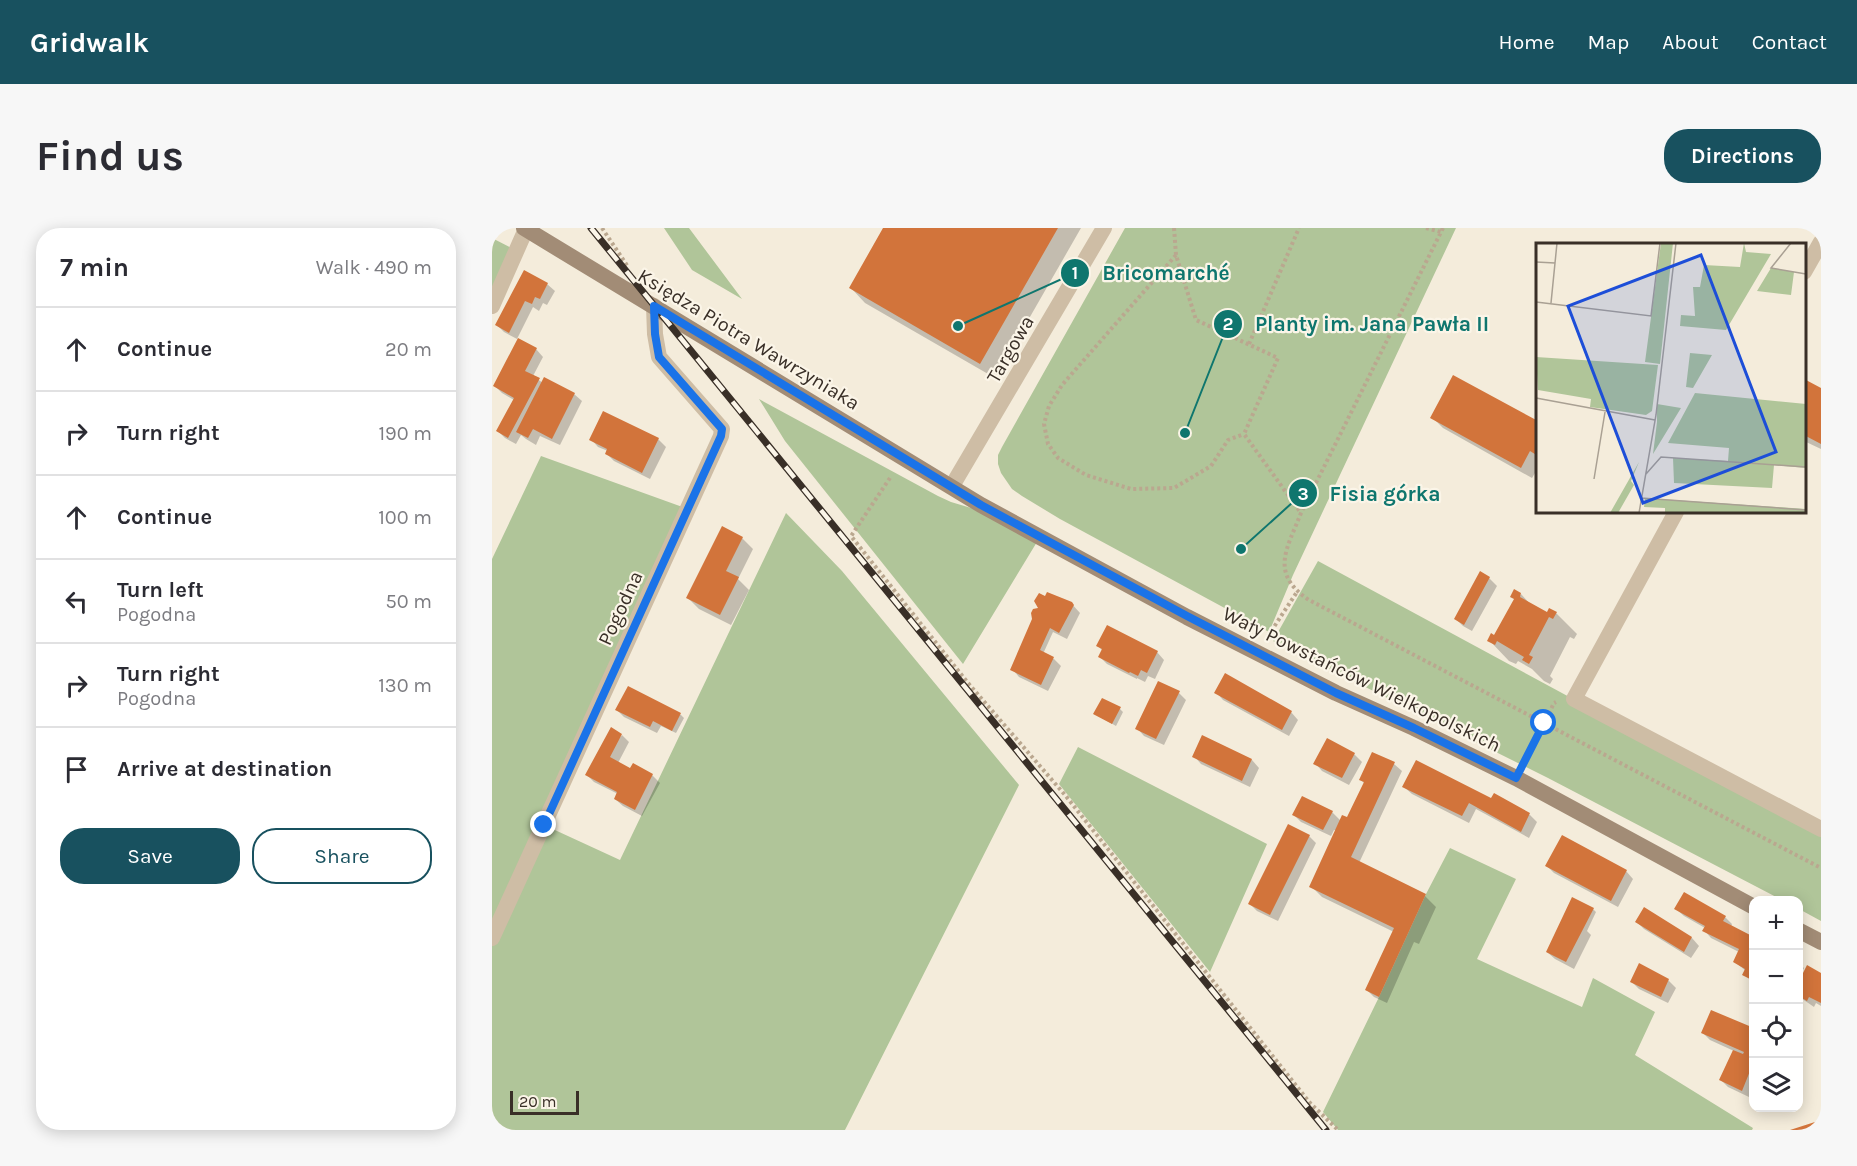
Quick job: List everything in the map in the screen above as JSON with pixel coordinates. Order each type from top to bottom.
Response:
[{"type":"main road","name":"Księdza Piotra Wawrzyniaka","points":[[525,229],[952,486]]},
{"type":"main road","name":"Wały Powstańców Wielkopolskich","points":[[952,486],[981,505],[1187,616],[1336,693],[1516,778],[1749,904]]},
{"type":"main road","points":[[1803,933],[1821,942]]},
{"type":"street","name":"Targowa","points":[[952,486],[1104,228]]},
{"type":"street","points":[[492,306],[525,229]]},
{"type":"street","points":[[1806,268],[1821,242]]},
{"type":"street","name":"Pogodna","points":[[492,938],[721,436],[722,429],[659,357],[654,306]]},
{"type":"street","points":[[1675,513],[1574,699],[1821,829]]},
{"type":"path","points":[[602,228],[628,267]]},
{"type":"path","points":[[1174,228],[1176,255],[1196,320],[1278,358],[1244,434],[1228,441],[1211,466],[1174,488],[1131,489],[1086,475],[1058,458],[1048,444],[1044,424],[1049,406],[1062,385],[1176,255]]},
{"type":"path","points":[[1249,344],[1299,228]]},
{"type":"path","points":[[1426,228],[1442,230],[1301,513],[1284,557],[1284,570],[1288,580],[1297,592],[1309,600],[1821,868]]},
{"type":"path","points":[[1244,434],[1301,513]]},
{"type":"path","points":[[890,478],[851,536],[968,683],[1065,795],[1310,1103],[1338,1130]]},
{"type":"path","points":[[1265,641],[1297,592]]},
{"type":"path","points":[[1516,778],[1554,703]]},
{"type":"green space","points":[[664,228],[689,228],[742,299],[692,270]]},
{"type":"green space","points":[[1125,228],[1456,228],[1293,575],[1269,632],[1060,519],[1012,489],[1001,473],[998,455],[1002,447]]},
{"type":"green space","points":[[492,238],[517,251],[492,306]]},
{"type":"green space","points":[[759,399],[938,496],[1008,519],[1040,537],[963,664],[785,441]]},
{"type":"green space","points":[[541,456],[688,509],[544,825],[620,860],[786,513],[842,571],[1019,785],[845,1130],[492,1130],[492,559]]},
{"type":"green space","points":[[1318,561],[1821,833],[1821,921],[1803,911],[1803,896],[1774,896],[1548,778],[1273,641]]},
{"type":"green space","points":[[1078,747],[1267,844],[1210,972],[1059,784]]},
{"type":"green space","points":[[1450,848],[1516,879],[1477,959],[1582,1007],[1593,978],[1655,1012],[1635,1055],[1753,1128],[1752,1130],[1338,1130],[1323,1112]]},
{"type":"building","points":[[883,228],[1058,228],[980,364],[849,288]]},
{"type":"building","points":[[524,270],[548,283],[540,299],[535,297],[532,304],[525,301],[509,333],[495,325]]},
{"type":"building","points":[[518,338],[537,348],[525,371],[540,378],[508,438],[496,431],[514,398],[493,386]]},
{"type":"building","points":[[1453,375],[1536,420],[1536,455],[1530,451],[1521,468],[1430,418]]},
{"type":"building","points":[[544,377],[575,393],[552,439],[533,429],[528,438],[516,432]]},
{"type":"building","points":[[1806,380],[1821,388],[1821,444],[1806,436]]},
{"type":"building","points":[[603,411],[659,438],[642,473],[605,454],[607,449],[589,440]]},
{"type":"building","points":[[722,526],[743,537],[726,571],[739,577],[720,615],[686,598]]},
{"type":"building","points":[[1480,571],[1490,577],[1464,625],[1454,619]]},
{"type":"building","points":[[1514,589],[1521,593],[1520,597],[1547,612],[1549,608],[1557,612],[1553,619],[1549,617],[1529,655],[1533,657],[1529,664],[1522,660],[1524,657],[1497,641],[1495,645],[1487,641],[1491,633],[1494,635],[1514,599],[1510,597]]},
{"type":"building","points":[[1047,592],[1072,602],[1074,605],[1059,633],[1050,628],[1040,650],[1054,657],[1041,685],[1010,670],[1032,619],[1031,613],[1033,609],[1038,608],[1034,601],[1039,593],[1045,596]]},
{"type":"building","points":[[1107,625],[1158,651],[1147,673],[1141,670],[1138,676],[1098,657],[1102,649],[1096,646]]},
{"type":"building","points":[[1225,673],[1292,711],[1282,730],[1214,693]]},
{"type":"building","points":[[1158,681],[1180,691],[1156,739],[1135,729]]},
{"type":"building","points":[[628,686],[681,713],[672,731],[653,721],[650,727],[615,710]]},
{"type":"building","points":[[1102,698],[1121,707],[1112,724],[1093,714]]},
{"type":"building","points":[[611,727],[622,734],[610,757],[630,768],[633,763],[653,774],[635,810],[614,799],[617,792],[585,775]]},
{"type":"building","points":[[1202,735],[1252,759],[1242,781],[1192,757]]},
{"type":"building","points":[[1327,738],[1355,753],[1342,778],[1313,764]]},
{"type":"building","points":[[1372,752],[1395,762],[1351,857],[1426,894],[1379,997],[1365,990],[1394,928],[1309,887],[1342,815],[1347,817],[1364,782],[1359,780]]},
{"type":"building","points":[[1416,760],[1491,798],[1494,793],[1530,813],[1521,832],[1469,803],[1462,816],[1402,787]]},
{"type":"building","points":[[1302,796],[1333,811],[1323,830],[1292,815]]},
{"type":"building","points":[[1288,824],[1310,835],[1270,915],[1248,904]]},
{"type":"building","points":[[1562,835],[1627,870],[1611,901],[1545,866]]},
{"type":"building","points":[[1684,892],[1726,916],[1723,921],[1749,934],[1749,978],[1742,975],[1745,969],[1733,962],[1739,949],[1702,931],[1705,926],[1674,909]]},
{"type":"building","points":[[1572,897],[1594,908],[1566,962],[1546,952]]},
{"type":"building","points":[[1644,907],[1692,937],[1684,952],[1635,922]]},
{"type":"building","points":[[1639,963],[1669,979],[1661,997],[1630,982]]},
{"type":"building","points":[[1807,965],[1821,973],[1821,1003],[1809,997],[1807,1001],[1803,999],[1803,973]]},
{"type":"building","points":[[1711,1010],[1749,1026],[1749,1074],[1742,1091],[1719,1080],[1733,1050],[1743,1054],[1744,1052],[1701,1033]]},
{"type":"building","points":[[1818,1121],[1821,1123],[1821,1130],[1790,1130]]},
{"type":"railway","points":[[591,228],[1326,1130]]},
{"type":"place","name":"Bricomarché","points":[[958,326]]},
{"type":"place","name":"Planty im. Jana Pawła II","points":[[1185,433]]},
{"type":"place","name":"Fisia górka","points":[[1241,549]]},
{"type":"route","points":[[544,825],[721,436],[722,429],[659,357],[654,306],[981,505],[1336,693],[1516,778],[1544,723]]}]
